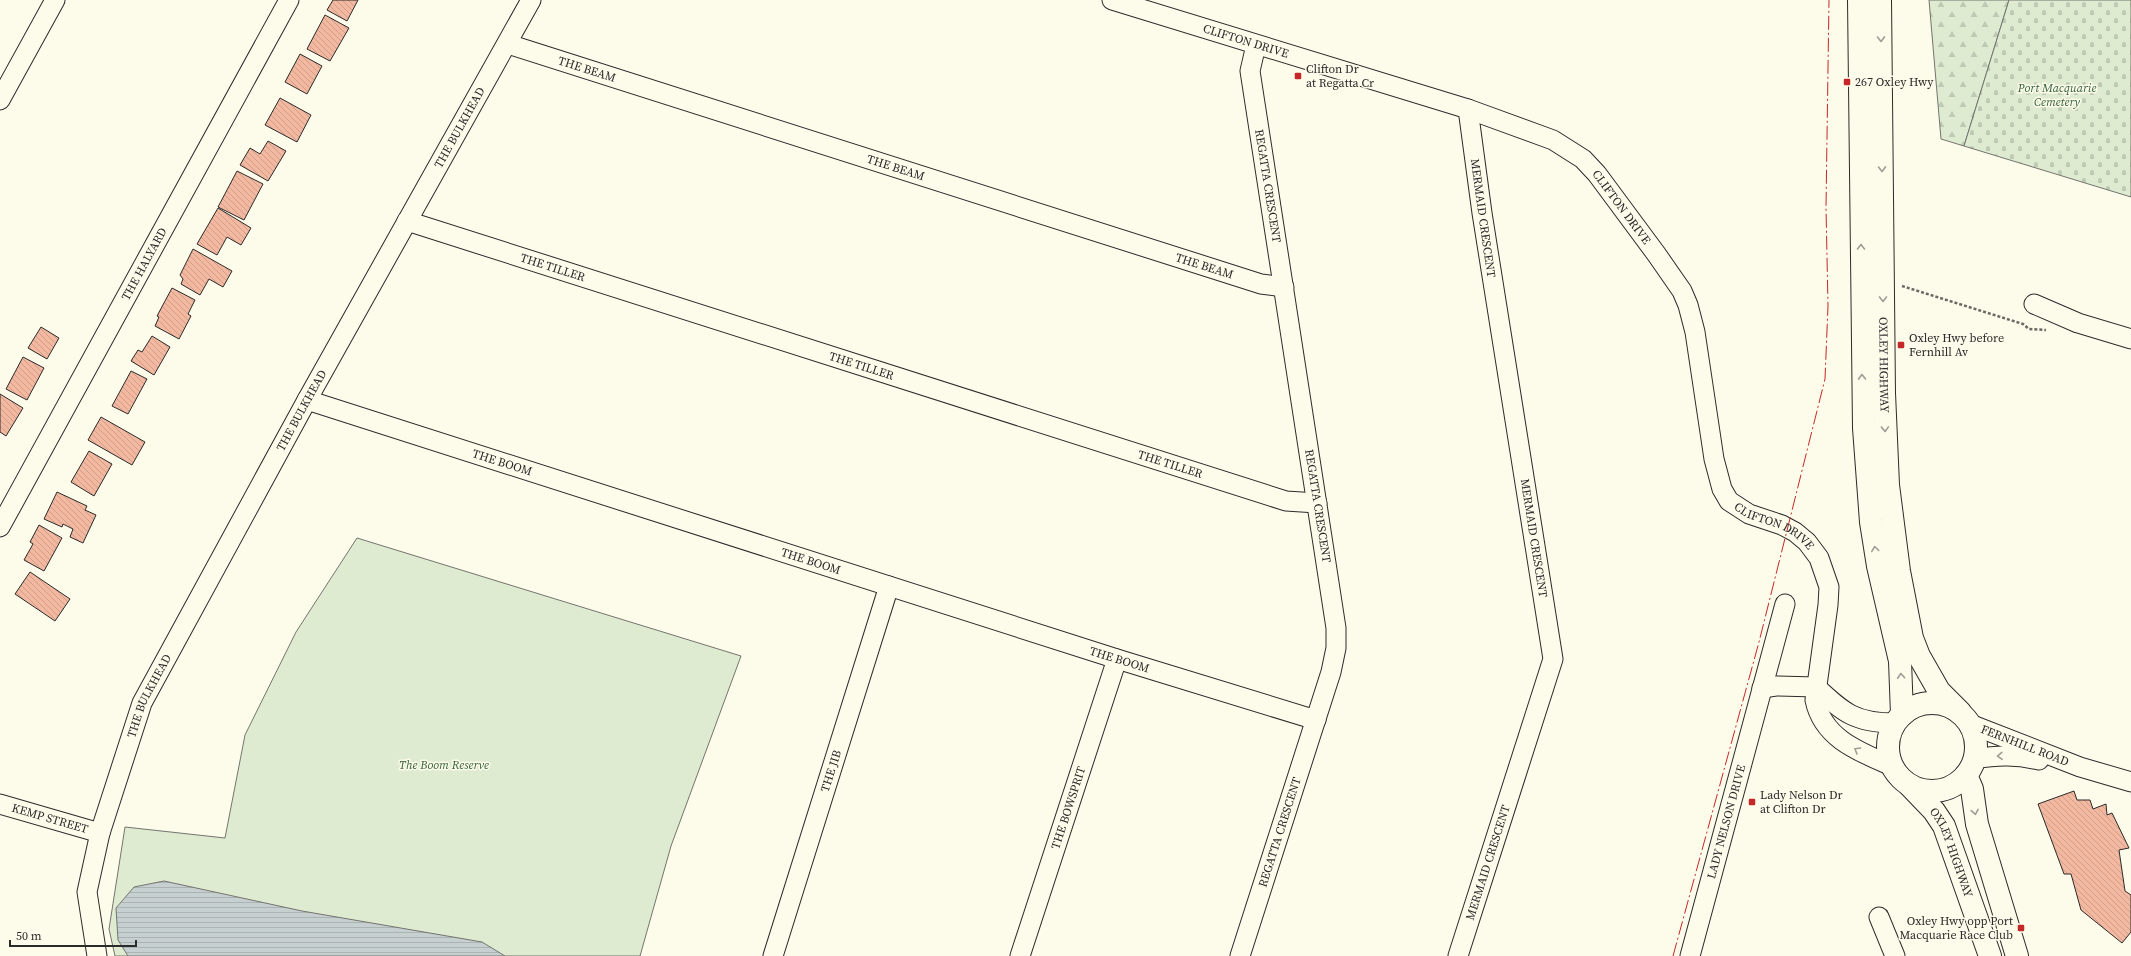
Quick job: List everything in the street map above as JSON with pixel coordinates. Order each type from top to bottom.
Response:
[{"type":"main road","name":"OXLEY HIGHWAY","points":[[1859,0],[1864,428],[1871,522],[1878,566],[1900,661],[1898,719]]},
{"type":"main road","name":"OXLEY HIGHWAY","points":[[1880,0],[1884,393],[1888,485],[1899,571],[1912,638],[1919,656],[1936,686],[1965,718]]},
{"type":"main road","points":[[1970,767],[1956,784],[1944,790],[1931,791],[1918,789],[1899,774],[1888,744],[1898,719],[1912,708],[1924,703],[1937,703],[1949,706],[1965,718],[1975,735],[1976,747],[1970,767],[1977,824],[2017,956]]},
{"type":"main road","name":"OXLEY HIGHWAY","points":[[1899,774],[1934,811],[1944,826],[1990,956]]},
{"type":"street","points":[[0,100],[55,0]]},
{"type":"street","name":"THE HALYARD","points":[[0,528],[289,0]]},
{"type":"street","name":"THE BULKHEAD","points":[[97,956],[87,892],[100,833],[142,703],[307,400],[508,44],[531,0]]},
{"type":"street","name":"CLIFTON DRIVE","points":[[1112,0],[1468,109],[1553,140],[1583,159],[1597,174],[1682,292],[1688,305],[1695,332],[1714,459],[1722,489],[1729,501],[1736,507],[1749,514],[1782,525],[1795,532],[1807,542],[1819,558],[1826,574],[1829,587],[1828,605],[1815,700],[1818,714],[1823,724],[1845,743],[1899,774]]},
{"type":"street","name":"THE BEAM","points":[[508,44],[1261,284],[1284,287]]},
{"type":"street","name":"REGATTA CRESCENT","points":[[1240,956],[1331,672],[1336,648],[1336,635],[1318,503],[1250,71],[1256,45]]},
{"type":"street","name":"MERMAID CRESCENT","points":[[1458,956],[1553,659],[1482,213],[1468,109]]},
{"type":"street","name":"THE TILLER","points":[[407,221],[1286,501],[1318,503]]},
{"type":"street","points":[[2034,304],[2078,323],[2131,339]]},
{"type":"street","name":"THE BOOM","points":[[307,400],[1116,659],[1316,720]]},
{"type":"street","name":"THE JIB","points":[[773,956],[889,586]]},
{"type":"street","name":"LADY NELSON DRIVE","points":[[1690,956],[1785,604]]},
{"type":"street","name":"THE BOWSPRIT","points":[[1020,956],[1116,659]]},
{"type":"street","points":[[1762,688],[1776,686],[1816,687],[1851,716],[1872,723],[1898,719]]},
{"type":"street","name":"FERNHILL ROAD","points":[[1965,718],[2080,767]]},
{"type":"street","name":"FERNHILL ROAD","points":[[1970,767],[1997,756],[2016,755],[2080,767],[2131,782]]},
{"type":"street","name":"KEMP STREET","points":[[0,804],[100,833]]},
{"type":"street","points":[[1879,917],[1895,956]]},
{"type":"path","points":[[1902,286],[2022,324],[2029,329],[2048,330]]},
{"type":"green space","points":[[1929,0],[2009,0],[1964,146],[1941,139]]},
{"type":"green space","name":"Port Macquarie Cemetery","points":[[2009,0],[2131,0],[2131,197],[1964,146]]},
{"type":"green space","name":"The Boom Reserve","points":[[357,538],[741,656],[671,846],[640,956],[115,956],[109,929],[125,827],[225,838],[245,735],[296,632]]},
{"type":"shaded area","points":[[164,881],[302,911],[482,942],[505,956],[128,956],[118,940],[116,908],[134,887]]},
{"type":"building","points":[[333,0],[358,0],[347,21],[327,10]]},
{"type":"building","points":[[325,15],[349,28],[330,61],[307,49]]},
{"type":"building","points":[[300,54],[322,66],[307,94],[285,82]]},
{"type":"building","points":[[280,98],[311,115],[297,142],[265,125]]},
{"type":"building","points":[[268,141],[286,151],[268,181],[240,165],[250,148],[260,154]]},
{"type":"building","points":[[237,171],[263,184],[244,220],[218,207]]},
{"type":"building","points":[[218,208],[251,228],[241,245],[227,237],[217,255],[197,244]]},
{"type":"building","points":[[193,249],[232,271],[223,287],[209,279],[200,295],[181,284],[183,279],[180,275]]},
{"type":"building","points":[[172,288],[195,300],[188,314],[191,316],[179,339],[155,326],[159,317],[157,316]]},
{"type":"building","points":[[41,327],[59,338],[47,359],[28,348]]},
{"type":"building","points":[[152,336],[170,347],[154,375],[131,361],[138,350],[142,352]]},
{"type":"building","points":[[23,357],[44,368],[27,400],[6,389]]},
{"type":"building","points":[[131,371],[147,379],[128,414],[112,406]]},
{"type":"building","points":[[0,394],[23,408],[6,436],[0,432]]},
{"type":"building","points":[[101,417],[145,442],[132,465],[88,440]]},
{"type":"building","points":[[89,451],[112,464],[94,496],[71,482]]},
{"type":"building","points":[[57,492],[87,506],[85,510],[96,515],[83,543],[70,537],[73,529],[63,524],[62,527],[44,519]]},
{"type":"building","points":[[39,525],[62,538],[44,571],[24,560],[33,544],[30,542]]},
{"type":"building","points":[[30,572],[70,599],[55,621],[15,594]]},
{"type":"building","points":[[2074,791],[2077,800],[2090,800],[2093,809],[2106,804],[2107,815],[2112,813],[2129,848],[2119,850],[2125,891],[2131,895],[2131,932],[2122,943],[2081,910],[2071,874],[2064,874],[2038,804]]},
{"type":"power","points":[[1673,956],[1759,642],[1825,379],[1828,306],[1826,207],[1829,0]]},
{"type":"place","name":"Clifton Dr at Regatta Cr","points":[[1298,76]]},
{"type":"place","name":"267 Oxley Hwy","points":[[1847,82]]},
{"type":"place","name":"Oxley Hwy before Fernhill Av","points":[[1901,345]]},
{"type":"place","name":"Lady Nelson Dr at Clifton Dr","points":[[1752,802]]},
{"type":"place","name":"Oxley Hwy opp Port Macquarie Race Club","points":[[2021,928]]}]
